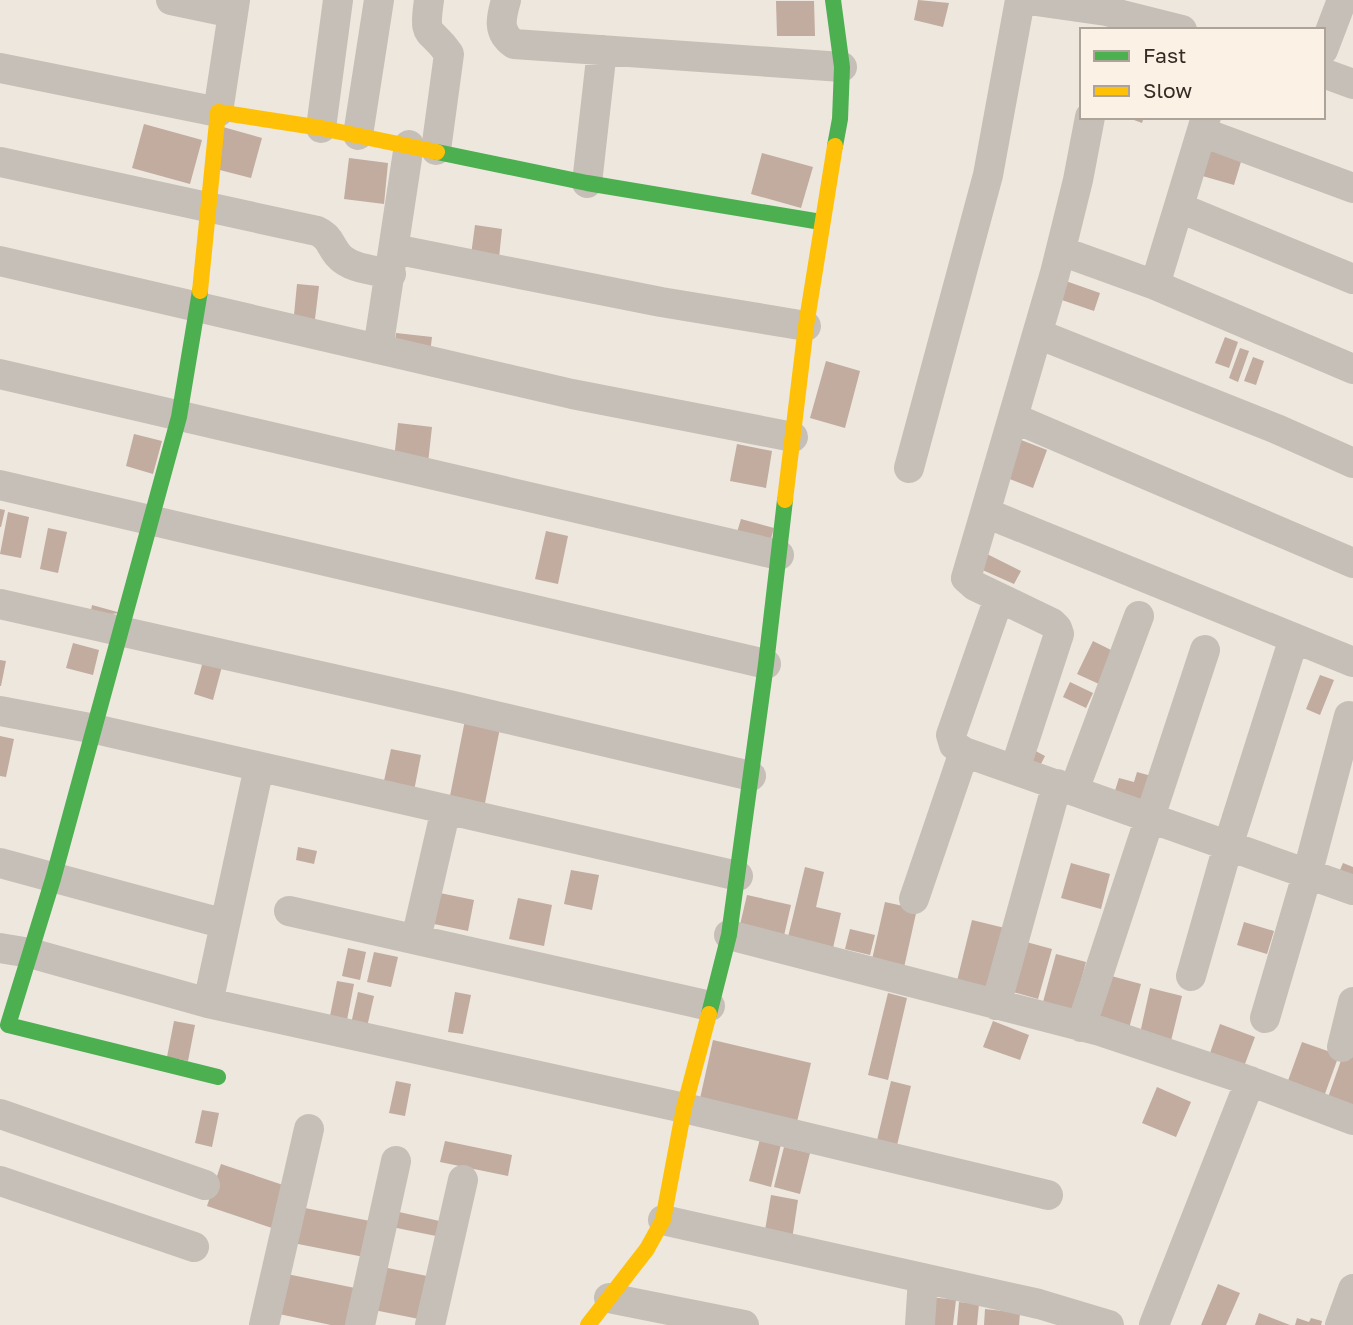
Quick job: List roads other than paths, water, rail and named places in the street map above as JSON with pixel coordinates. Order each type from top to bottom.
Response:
[{"type":"street","points":[[171,0],[234,6],[218,112],[199,306],[179,416],[153,520],[54,879],[8,1025],[218,1077]]},
{"type":"street","points":[[321,128],[338,0]]},
{"type":"street","points":[[358,135],[379,0]]},
{"type":"street","points":[[378,349],[393,262],[449,54],[428,32],[426,21],[429,0]]},
{"type":"street","points":[[506,0],[502,29],[506,38],[514,44],[842,67]]},
{"type":"street","points":[[588,1325],[647,1250],[663,1220],[684,1108],[729,935],[766,664],[806,326],[840,119],[842,67],[833,0]]},
{"type":"street","points":[[909,468],[988,174],[1020,0]]},
{"type":"street","points":[[1029,0],[1172,28]]},
{"type":"street","points":[[1325,45],[1342,0]]},
{"type":"street","points":[[587,183],[602,50]]},
{"type":"street","points":[[0,68],[218,112],[423,147],[587,183],[821,222]]},
{"type":"street","points":[[1325,74],[1353,84]]},
{"type":"street","points":[[1014,769],[1059,634],[1052,623],[969,583],[967,578],[1061,251],[1090,119]]},
{"type":"street","points":[[1155,285],[1204,125],[1353,188]]},
{"type":"street","points":[[0,162],[317,231],[327,236],[337,254],[346,262],[393,262],[806,326]]},
{"type":"street","points":[[1180,208],[1353,279]]},
{"type":"street","points":[[1061,251],[1155,285],[1353,369]]},
{"type":"street","points":[[0,261],[572,394],[793,437]]},
{"type":"street","points":[[1038,334],[1279,430],[1353,463]]},
{"type":"street","points":[[0,374],[779,555]]},
{"type":"street","points":[[1014,418],[1353,563]]},
{"type":"street","points":[[0,485],[766,664]]},
{"type":"street","points":[[986,513],[1353,662]]},
{"type":"street","points":[[999,598],[951,735],[954,745],[964,751],[1353,890]]},
{"type":"street","points":[[0,604],[751,776]]},
{"type":"street","points":[[996,1004],[1066,787],[1139,616]]},
{"type":"street","points":[[1191,976],[1228,846],[1294,638]]},
{"type":"street","points":[[1081,1027],[1205,650]]},
{"type":"street","points":[[0,711],[95,729],[738,876]]},
{"type":"street","points":[[1265,1018],[1307,875],[1349,716]]},
{"type":"street","points":[[914,900],[964,751]]},
{"type":"street","points":[[208,1003],[259,766]]},
{"type":"street","points":[[416,939],[446,809]]},
{"type":"street","points":[[0,863],[225,924]]},
{"type":"street","points":[[289,911],[710,1006]]},
{"type":"street","points":[[729,935],[1081,1027],[1250,1081],[1353,1121]]},
{"type":"street","points":[[0,948],[30,953],[208,1003],[684,1108],[1048,1195]]},
{"type":"street","points":[[1342,1047],[1353,1002]]},
{"type":"street","points":[[1154,1325],[1250,1081]]},
{"type":"street","points":[[0,1114],[205,1185]]},
{"type":"street","points":[[264,1325],[309,1129]]},
{"type":"street","points":[[360,1325],[396,1161]]},
{"type":"street","points":[[430,1325],[463,1180]]},
{"type":"street","points":[[0,1181],[194,1247]]},
{"type":"street","points":[[663,1220],[923,1278],[1037,1315],[1109,1325]]},
{"type":"street","points":[[920,1325],[923,1278]]},
{"type":"street","points":[[1340,1325],[1353,1289]]},
{"type":"street","points":[[609,1298],[744,1325]]}]
